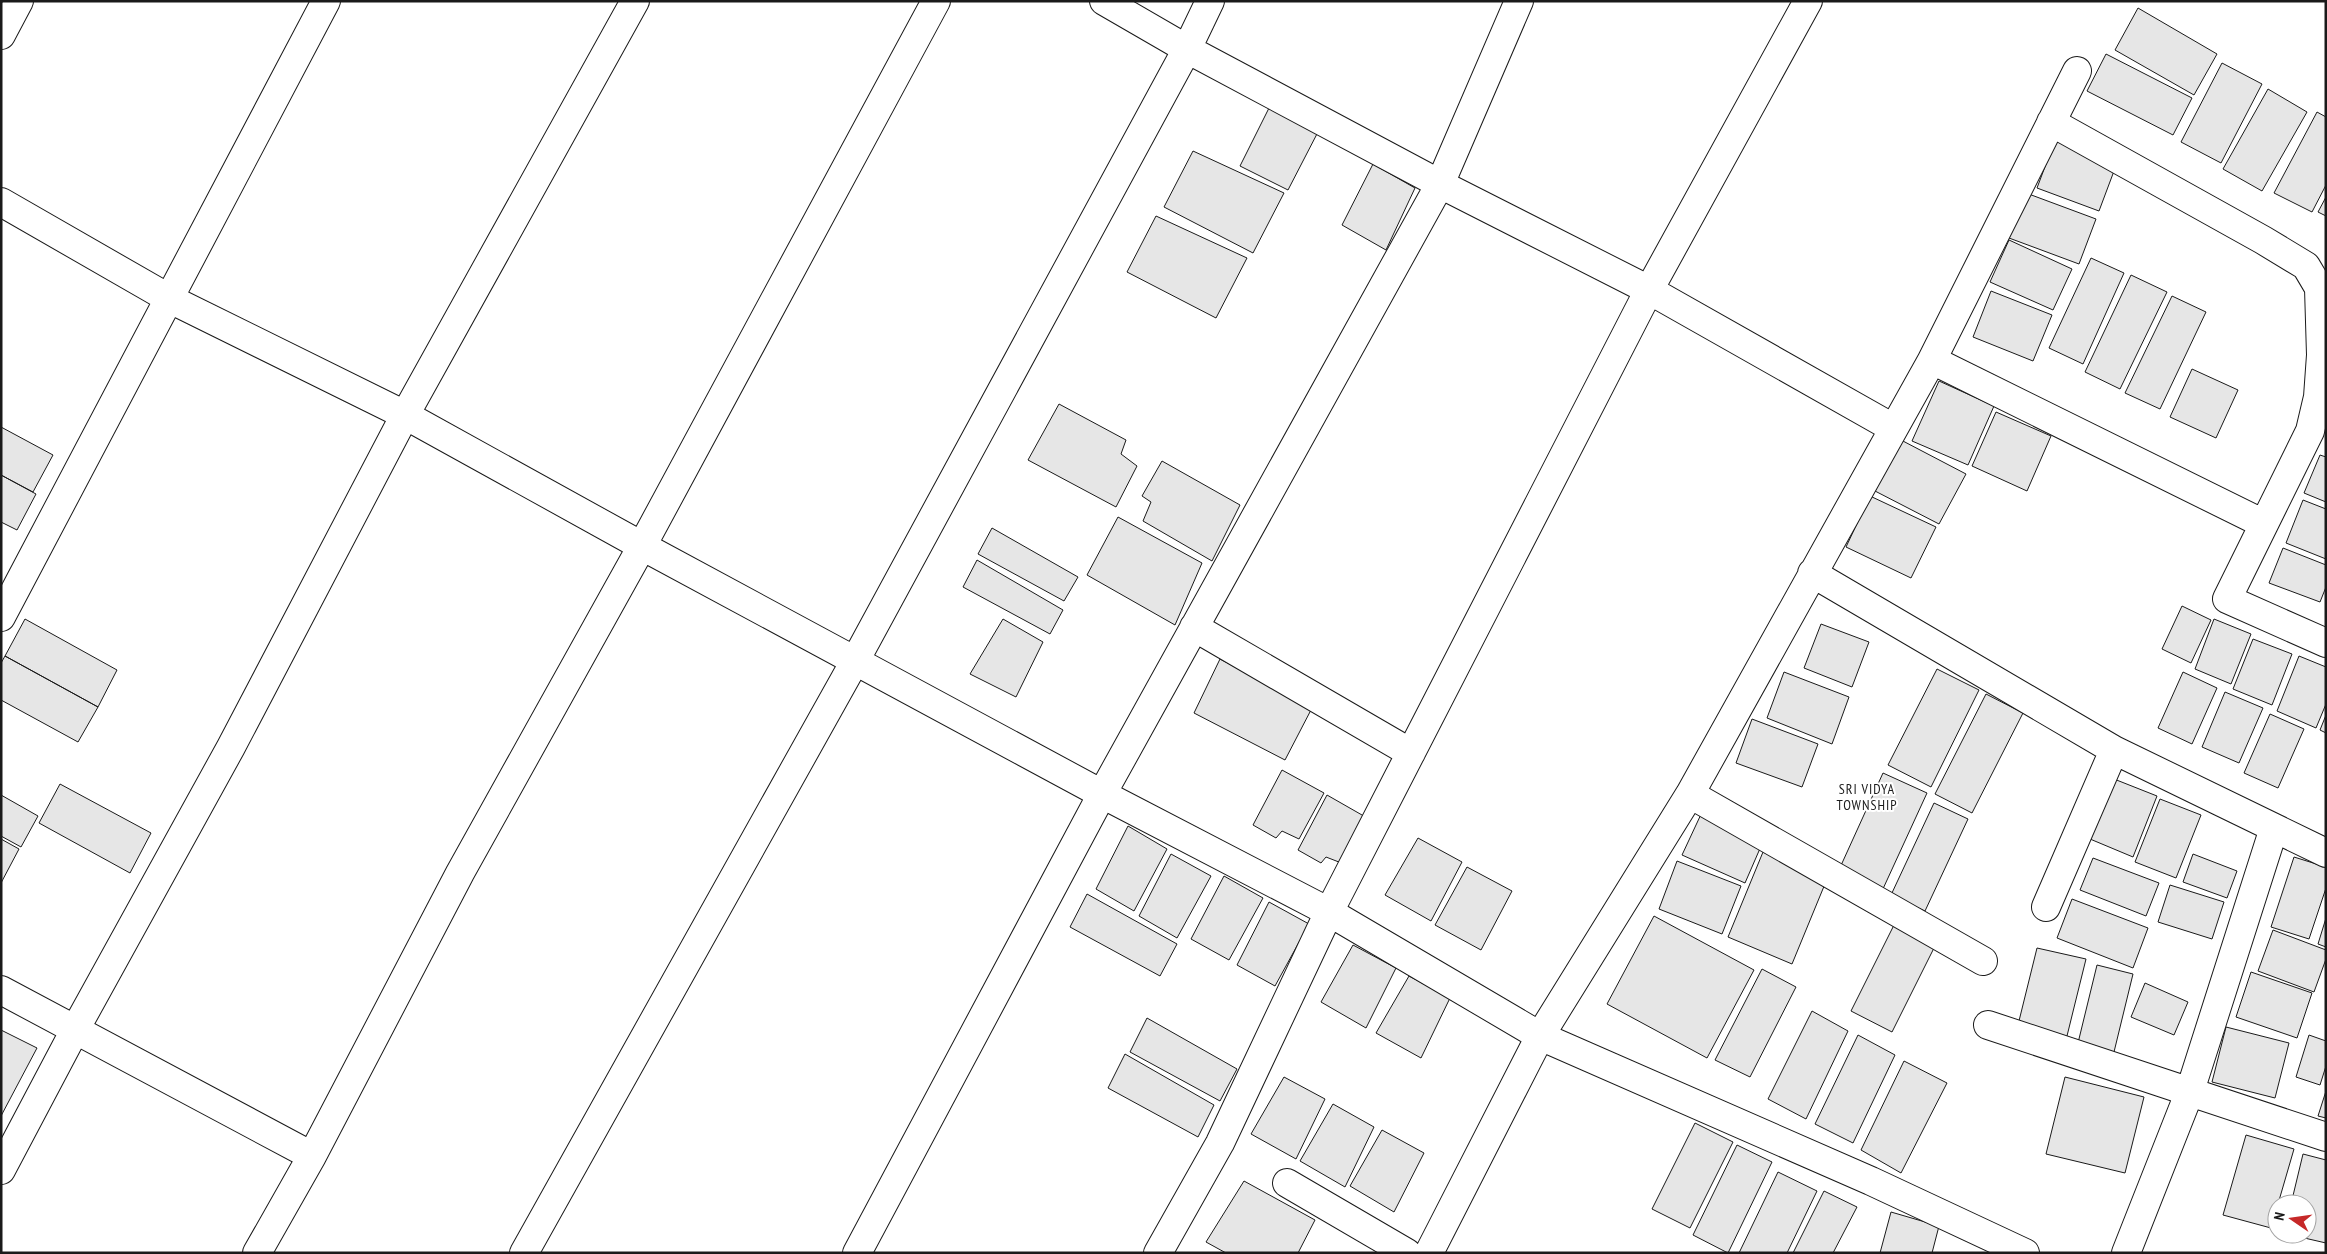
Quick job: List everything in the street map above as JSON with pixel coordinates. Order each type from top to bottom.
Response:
[{"type":"street","points":[[1,35],[19,1]]},
{"type":"street","points":[[1,617],[170,300],[326,1]]},
{"type":"street","points":[[1,1170],[76,1028],[231,747],[405,415],[635,1]]},
{"type":"street","points":[[257,1253],[312,1156],[460,873],[642,546],[936,1]]},
{"type":"street","points":[[1104,1],[1187,49],[1440,184],[1648,290],[1893,428]]},
{"type":"street","points":[[524,1253],[856,661],[1187,49],[1210,1]]},
{"type":"street","points":[[857,1253],[1102,794],[1440,184],[1520,1]]},
{"type":"street","points":[[1158,1253],[1220,1143],[1329,912],[1648,290],[1808,1]]},
{"type":"street","points":[[1429,1253],[1540,1036],[1690,794],[1932,360],[2077,71]]},
{"type":"street","points":[[2051,122],[2306,266],[2320,288],[2321,355],[2318,397],[2310,431],[2315,445],[2264,524],[2227,599],[2326,643]]},
{"type":"street","points":[[1,202],[170,300],[405,415],[642,546],[1102,794],[1329,912],[1540,1036],[1871,1181],[2026,1253]]},
{"type":"street","points":[[1932,360],[2264,524]]},
{"type":"street","points":[[1812,573],[2114,750],[2326,853]]},
{"type":"street","points":[[1194,627],[1411,753]]},
{"type":"street","points":[[2046,907],[2114,750]]},
{"type":"street","points":[[1690,794],[1983,962]]},
{"type":"street","points":[[2126,1253],[2190,1091],[2274,828]]},
{"type":"street","points":[[1,990],[76,1028],[312,1156]]},
{"type":"street","points":[[1988,1025],[2326,1137]]},
{"type":"street","points":[[1287,1183],[1407,1253]]},
{"type":"building","points":[[2138,8],[2217,54],[2194,95],[2115,50]]},
{"type":"building","points":[[2106,54],[2192,98],[2173,135],[2087,91]]},
{"type":"building","points":[[2222,63],[2262,84],[2221,163],[2181,142]]},
{"type":"building","points":[[2268,89],[2307,112],[2262,191],[2223,169]]},
{"type":"building","points":[[1270,106],[1319,130],[1288,190],[1240,166]]},
{"type":"building","points":[[2317,112],[2326,117],[2326,185],[2312,212],[2274,193]]},
{"type":"building","points":[[2055,140],[2117,163],[2099,211],[2037,188]]},
{"type":"building","points":[[1193,151],[1284,193],[1253,253],[1164,207]]},
{"type":"building","points":[[1373,164],[1415,188],[1386,250],[1342,225]]},
{"type":"building","points":[[2026,193],[2096,219],[2079,264],[2009,238]]},
{"type":"building","points":[[2326,197],[2326,216],[2318,212]]},
{"type":"building","points":[[1156,216],[1247,258],[1216,318],[1127,272]]},
{"type":"building","points":[[2009,240],[2072,269],[2053,310],[1990,282]]},
{"type":"building","points":[[2091,258],[2124,273],[2083,364],[2049,348]]},
{"type":"building","points":[[2131,275],[2167,292],[2120,389],[2085,372]]},
{"type":"building","points":[[1991,291],[2052,315],[2033,361],[1973,337]]},
{"type":"building","points":[[2172,296],[2206,312],[2160,409],[2125,393]]},
{"type":"building","points":[[2192,369],[2238,390],[2216,438],[2170,417]]},
{"type":"building","points":[[1939,381],[1994,406],[1968,465],[1912,441]]},
{"type":"building","points":[[1059,404],[1126,440],[1121,454],[1137,466],[1116,507],[1028,460]]},
{"type":"building","points":[[1996,412],[2051,436],[2027,491],[1972,466]]},
{"type":"building","points":[[1,427],[53,455],[33,492],[1,475]]},
{"type":"building","points":[[1901,440],[1966,474],[1939,524],[1875,491]]},
{"type":"building","points":[[2320,455],[2326,457],[2326,502],[2304,493]]},
{"type":"building","points":[[1162,461],[1240,505],[1212,561],[1143,521],[1151,502],[1142,496]]},
{"type":"building","points":[[1,475],[36,494],[17,530],[1,522]]},
{"type":"building","points":[[1870,496],[1936,527],[1911,578],[1846,547]]},
{"type":"building","points":[[2303,500],[2326,509],[2326,559],[2286,543]]},
{"type":"building","points":[[1118,517],[1202,563],[1175,625],[1087,575]]},
{"type":"building","points":[[992,528],[1078,577],[1064,601],[978,554]]},
{"type":"building","points":[[2283,548],[2326,565],[2326,587],[2320,602],[2269,583]]},
{"type":"building","points":[[977,560],[1063,610],[1050,634],[963,587]]},
{"type":"building","points":[[2182,606],[2211,620],[2191,663],[2162,649]]},
{"type":"building","points":[[25,619],[117,670],[98,707],[5,656]]},
{"type":"building","points":[[1003,619],[1043,642],[1016,697],[970,674]]},
{"type":"building","points":[[2214,619],[2251,634],[2231,684],[2195,669]]},
{"type":"building","points":[[1821,624],[1869,642],[1852,687],[1804,668]]},
{"type":"building","points":[[2253,639],[2292,654],[2272,705],[2233,689]]},
{"type":"building","points":[[5,656],[98,707],[78,742],[1,700],[1,663]]},
{"type":"building","points":[[2299,656],[2326,667],[2326,704],[2316,728],[2277,711]]},
{"type":"building","points":[[1220,659],[1312,708],[1285,760],[1194,713]]},
{"type":"building","points":[[1937,669],[1979,690],[1931,787],[1888,765]]},
{"type":"building","points":[[1784,672],[1849,697],[1832,744],[1767,718]]},
{"type":"building","points":[[2183,672],[2217,688],[2192,744],[2158,728]]},
{"type":"building","points":[[2225,692],[2263,708],[2239,763],[2202,747]]},
{"type":"building","points":[[1986,694],[2023,713],[1972,813],[1935,794]]},
{"type":"building","points":[[2270,714],[2304,729],[2278,788],[2244,773]]},
{"type":"building","points":[[2326,715],[2326,733],[2320,730]]},
{"type":"building","points":[[1752,719],[1818,744],[1802,787],[1736,763]]},
{"type":"building","points":[[1282,770],[1324,793],[1299,839],[1282,831],[1276,838],[1253,825]]},
{"type":"building","points":[[1883,773],[1927,793],[1882,891],[1838,872]]},
{"type":"building","points":[[2114,779],[2157,796],[2133,857],[2090,839]]},
{"type":"building","points":[[60,784],[151,833],[130,873],[39,823]]},
{"type":"building","points":[[1,795],[38,816],[21,847],[1,836]]},
{"type":"building","points":[[1327,795],[1369,819],[1344,864],[1326,857],[1321,863],[1298,850]]},
{"type":"building","points":[[2160,799],[2201,815],[2176,878],[2135,862]]},
{"type":"building","points":[[1934,803],[1968,819],[1925,911],[1891,895]]},
{"type":"building","points":[[1703,810],[1765,837],[1745,883],[1682,855]]},
{"type":"building","points":[[1128,826],[1167,849],[1134,911],[1096,889]]},
{"type":"building","points":[[1418,838],[1462,862],[1431,921],[1385,895]]},
{"type":"building","points":[[1,839],[19,849],[1,883]]},
{"type":"building","points":[[1763,852],[1827,879],[1792,964],[1728,937]]},
{"type":"building","points":[[1171,854],[1211,876],[1177,938],[1139,916]]},
{"type":"building","points":[[2193,854],[2237,871],[2227,898],[2183,882]]},
{"type":"building","points":[[2294,857],[2326,867],[2326,888],[2309,939],[2271,927]]},
{"type":"building","points":[[2093,858],[2159,883],[2146,916],[2080,890]]},
{"type":"building","points":[[1677,861],[1741,886],[1722,934],[1659,909]]},
{"type":"building","points":[[1467,867],[1512,891],[1481,950],[1435,925]]},
{"type":"building","points":[[1224,876],[1263,898],[1229,960],[1191,939]]},
{"type":"building","points":[[2170,885],[2224,902],[2212,939],[2158,922]]},
{"type":"building","points":[[1087,894],[1177,944],[1160,976],[1070,927]]},
{"type":"building","points":[[2072,899],[2148,928],[2133,968],[2057,938]]},
{"type":"building","points":[[1269,902],[1309,924],[1275,986],[1237,965]]},
{"type":"building","points":[[1654,916],[1754,970],[1707,1058],[1607,1004]]},
{"type":"building","points":[[2326,918],[2326,947],[2318,944]]},
{"type":"building","points":[[1896,921],[1937,942],[1892,1032],[1851,1011]]},
{"type":"building","points":[[2273,930],[2326,950],[2326,959],[2314,992],[2258,971]]},
{"type":"building","points":[[1353,945],[1396,968],[1366,1028],[1321,1002]]},
{"type":"building","points":[[2037,948],[2086,959],[2066,1040],[2017,1029]]},
{"type":"building","points":[[2097,965],[2133,974],[2114,1052],[2078,1043]]},
{"type":"building","points":[[1762,969],[1796,987],[1750,1077],[1715,1060]]},
{"type":"building","points":[[2251,972],[2312,993],[2297,1038],[2236,1017]]},
{"type":"building","points":[[1409,976],[1450,998],[1421,1058],[1376,1033]]},
{"type":"building","points":[[2145,983],[2188,1002],[2174,1035],[2131,1017]]},
{"type":"building","points":[[1812,1011],[1848,1031],[1806,1119],[1768,1099]]},
{"type":"building","points":[[1147,1018],[1237,1069],[1220,1101],[1130,1052]]},
{"type":"building","points":[[2226,1027],[2289,1043],[2275,1098],[2212,1082]]},
{"type":"building","points":[[1,1030],[37,1048],[1,1116]]},
{"type":"building","points":[[1858,1035],[1895,1055],[1853,1143],[1815,1124]]},
{"type":"building","points":[[2309,1035],[2326,1041],[2326,1066],[2320,1085],[2296,1077]]},
{"type":"building","points":[[1125,1054],[1214,1105],[1198,1137],[1108,1088]]},
{"type":"building","points":[[1904,1061],[1947,1083],[1901,1173],[1861,1150]]},
{"type":"building","points":[[1284,1077],[1325,1099],[1296,1159],[1251,1134]]},
{"type":"building","points":[[2065,1077],[2144,1097],[2125,1173],[2046,1154]]},
{"type":"building","points":[[2326,1091],[2326,1118],[2318,1116]]},
{"type":"building","points":[[1333,1104],[1374,1127],[1345,1187],[1300,1161]]},
{"type":"building","points":[[1695,1123],[1733,1142],[1690,1228],[1652,1209]]},
{"type":"building","points":[[1382,1130],[1424,1153],[1394,1212],[1350,1186]]},
{"type":"building","points":[[2246,1135],[2294,1149],[2281,1194],[2267,1194],[2267,1227],[2223,1215]]},
{"type":"building","points":[[1737,1145],[1772,1162],[1728,1253],[1693,1235]]},
{"type":"building","points":[[2303,1154],[2326,1160],[2326,1243],[2317,1241],[2317,1194],[2293,1194]]},
{"type":"building","points":[[1778,1172],[1817,1191],[1787,1253],[1739,1253]]},
{"type":"building","points":[[1244,1181],[1315,1220],[1298,1253],[1226,1253],[1206,1242]]},
{"type":"building","points":[[1824,1191],[1857,1207],[1833,1253],[1793,1253]]},
{"type":"building","points":[[1891,1212],[1939,1226],[1932,1253],[1880,1253]]},
{"type":"district","name":"SRI VIDYA TOWNSHIP","points":[[1867,798]]}]
